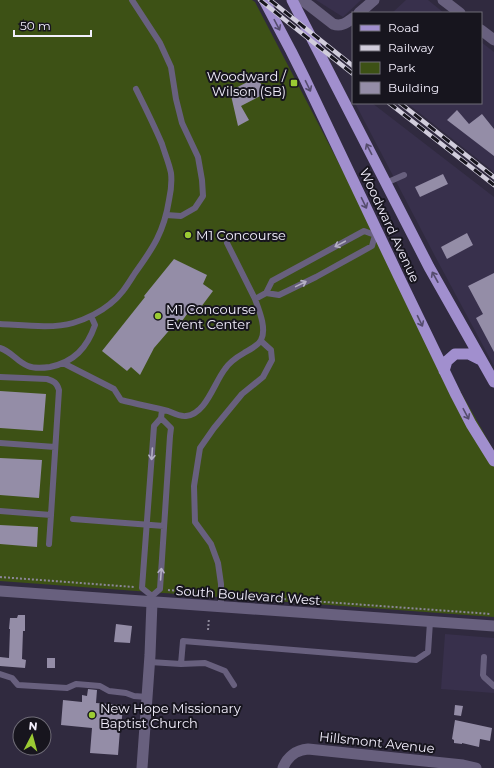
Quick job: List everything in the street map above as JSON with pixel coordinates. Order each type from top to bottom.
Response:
[{"type":"main road","name":"Woodward Avenue","points":[[264,0],[291,51],[377,235],[444,371],[471,424],[494,461]]},
{"type":"main road","name":"Woodward Avenue","points":[[292,0],[429,267],[481,360],[493,377]]},
{"type":"main road","points":[[444,371],[447,361],[455,354],[469,354],[481,360]]},
{"type":"street","points":[[302,0],[332,24],[344,25],[352,19]]},
{"type":"street","points":[[443,0],[459,12]]},
{"type":"street","points":[[359,12],[371,1]]},
{"type":"street","points":[[482,31],[494,40]]},
{"type":"street","name":"South Boulevard West","points":[[0,591],[152,599],[221,607],[494,626]]},
{"type":"street","points":[[142,768],[150,662],[152,599]]},
{"type":"street","name":"Hillsmont Avenue","points":[[283,768],[286,761],[292,754],[308,749],[463,765],[476,768]]},
{"type":"lane","points":[[132,0],[160,43],[172,67],[176,99],[182,124],[198,158],[202,180],[203,196],[195,208],[181,216],[166,215]]},
{"type":"lane","points":[[0,324],[62,326],[91,316],[112,303],[125,288],[156,242],[166,215],[171,187],[170,168],[154,124],[136,89]]},
{"type":"lane","points":[[386,183],[404,175]]},
{"type":"lane","points":[[255,299],[266,293],[272,280],[364,231],[377,235],[372,246],[316,277],[279,295],[266,293]]},
{"type":"lane","points":[[63,363],[114,389],[121,400],[184,416],[194,414],[204,405],[226,367],[241,354],[261,341],[262,324],[260,313],[255,299],[227,243]]},
{"type":"lane","points":[[0,348],[5,349],[30,367],[45,368],[58,365],[74,358],[81,351],[95,325],[91,316]]},
{"type":"lane","points":[[221,607],[222,594],[218,563],[211,544],[195,522],[194,486],[200,448],[214,428],[242,394],[263,377],[272,360],[270,350],[261,341]]},
{"type":"lane","points":[[0,377],[53,380],[57,384],[59,390],[49,544]]},
{"type":"lane","points":[[161,418],[171,428],[160,589],[152,599],[142,588],[154,426],[161,418],[162,410]]},
{"type":"lane","points":[[0,443],[55,447]]},
{"type":"lane","points":[[0,511],[51,515]]},
{"type":"lane","points":[[73,519],[164,526]]},
{"type":"lane","points":[[181,664],[182,641],[416,660],[428,652],[430,622]]},
{"type":"lane","points":[[484,657],[483,675],[494,686]]},
{"type":"lane","points":[[150,662],[181,664],[205,663],[225,671],[234,685]]},
{"type":"lane","points":[[0,674],[12,678],[18,685],[67,688],[76,684],[100,686],[109,691],[147,697]]},
{"type":"path","points":[[0,577],[142,588]]},
{"type":"path","points":[[160,589],[494,614]]},
{"type":"path","points":[[208,630],[209,618]]},
{"type":"shaded area","points":[[316,0],[361,0],[343,17]]},
{"type":"shaded area","points":[[406,0],[428,0],[443,12],[393,12]]},
{"type":"shaded area","points":[[482,43],[494,52],[494,172],[408,104],[482,104]]},
{"type":"shaded area","points":[[356,104],[373,104],[494,197],[494,366]]},
{"type":"shaded area","points":[[445,634],[494,638],[494,693],[441,689]]},
{"type":"green space","name":"M1 Concourse","points":[[0,0],[252,0],[255,2],[424,327],[494,451],[494,617],[0,581]]},
{"type":"building","points":[[257,77],[266,93],[241,106],[249,120],[238,126],[230,91]]},
{"type":"building","points":[[457,110],[469,124],[482,114],[494,129],[494,156],[447,120]]},
{"type":"building","points":[[443,174],[448,184],[420,197],[415,187]]},
{"type":"building","points":[[467,233],[473,245],[447,259],[441,247]]},
{"type":"building","name":"M1 Concourse Event Center","points":[[174,259],[207,275],[203,284],[213,291],[201,307],[194,313],[190,310],[182,321],[179,319],[154,348],[140,375],[131,367],[127,371],[102,351]]},
{"type":"building","points":[[494,273],[494,352],[476,318],[483,314],[468,286]]},
{"type":"building","points":[[0,391],[46,394],[43,431],[0,428]]},
{"type":"building","points":[[0,458],[42,460],[39,498],[0,495]]},
{"type":"building","points":[[0,525],[38,527],[37,547],[0,544]]},
{"type":"building","points":[[18,615],[25,615],[22,659],[26,660],[25,668],[0,666],[0,657],[9,658],[10,618],[17,618]]},
{"type":"building","points":[[116,624],[132,626],[130,643],[114,642]]},
{"type":"building","points":[[47,658],[55,658],[55,668],[47,668]]},
{"type":"building","name":"New Hope Missionary Baptist Church","points":[[88,689],[97,690],[96,703],[123,705],[118,755],[90,753],[92,728],[61,725],[63,700],[82,702],[82,695],[87,696]]},
{"type":"building","points":[[455,705],[463,706],[461,716],[454,715]]},
{"type":"building","points":[[455,720],[492,728],[490,741],[480,739],[479,747],[462,743],[454,743],[454,740],[452,739]]},
{"type":"railway","points":[[260,0],[352,73]]},
{"type":"railway","points":[[270,0],[352,65]]},
{"type":"railway","points":[[390,104],[494,185]]},
{"type":"railway","points":[[401,104],[494,177]]},
{"type":"place","name":"Woodward / Wilson (SB)","points":[[294,83]]},
{"type":"place","name":"M1 Concourse","points":[[188,235]]},
{"type":"place","name":"M1 Concourse Event Center","points":[[158,316]]},
{"type":"place","name":"New Hope Missionary Baptist Church","points":[[92,715]]}]
